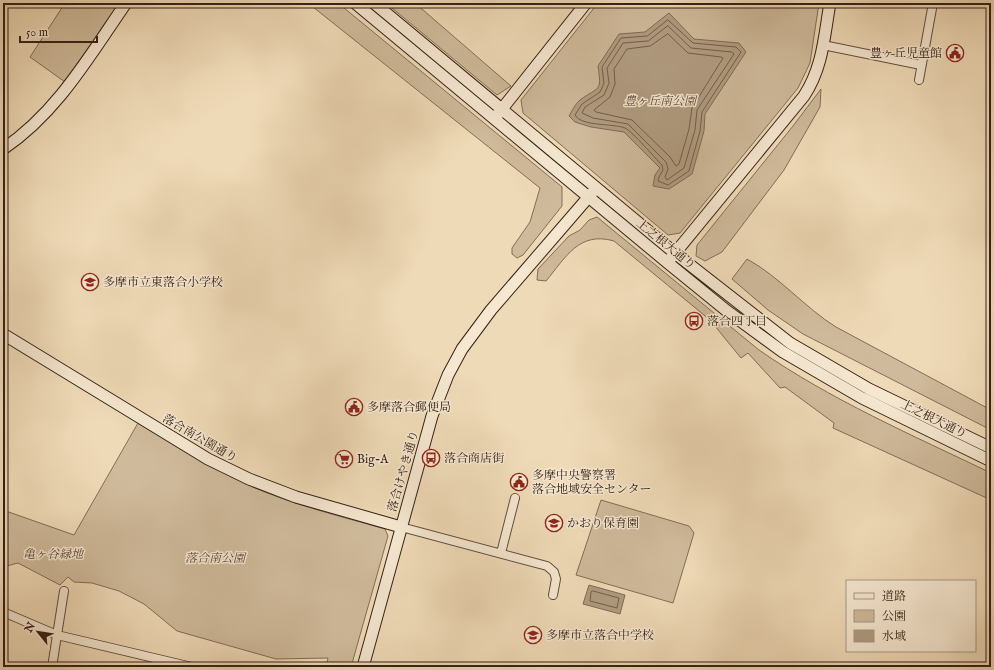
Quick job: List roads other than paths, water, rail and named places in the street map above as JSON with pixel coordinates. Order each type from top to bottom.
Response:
[{"type":"street","points":[[3,149],[32,127],[59,98],[126,3]]},
{"type":"street","name":"上之根大通り","points":[[355,3],[727,311],[802,364],[862,398],[991,461]]},
{"type":"street","name":"上之根大通り","points":[[374,3],[676,254],[771,330],[809,355],[869,389],[991,448]]},
{"type":"street","points":[[494,119],[586,3]]},
{"type":"street","points":[[668,263],[804,96],[813,82],[819,66],[830,3]]},
{"type":"street","points":[[919,80],[933,3]]},
{"type":"street","points":[[823,45],[921,64]]},
{"type":"street","name":"落合けやき通り","points":[[363,667],[437,400],[448,375],[462,349],[491,310],[596,188]]},
{"type":"street","name":"落合南公園通り","points":[[3,334],[208,459],[249,479],[296,498],[401,527]]},
{"type":"street","points":[[501,553],[515,498]]},
{"type":"street","points":[[401,527],[547,566],[554,572],[556,579],[553,595]]},
{"type":"street","points":[[52,667],[64,591]]},
{"type":"street","points":[[3,612],[58,635],[192,667]]},
{"type":"water","points":[[669,13],[694,39],[739,43],[746,52],[705,114],[704,131],[692,174],[669,189],[653,186],[655,175],[660,168],[624,132],[591,127],[575,122],[569,116],[578,102],[598,88],[600,81],[598,66],[619,34],[645,32]]},
{"type":"water","points":[[589,585],[625,595],[620,614],[583,604]]},
{"type":"place","name":"豊ヶ丘児童館","points":[[955,53]]},
{"type":"place","name":"多摩市立東落合小学校","points":[[90,282]]},
{"type":"place","name":"落合四丁目","points":[[694,321]]},
{"type":"place","name":"多摩落合郵便局","points":[[354,407]]},
{"type":"place","name":"落合商店街","points":[[431,458]]},
{"type":"place","name":"Big-A","points":[[344,459]]},
{"type":"place","name":"多摩中央警察署 落合地域安全センター","points":[[519,482]]},
{"type":"place","name":"かおり保育園","points":[[554,523]]},
{"type":"place","name":"多摩市立落合中学校","points":[[533,635]]},
{"type":"park label","name":"豊ヶ丘南公園","points":[[660,101]]},
{"type":"park label","name":"亀ヶ谷緑地","points":[[53,554]]},
{"type":"park label","name":"落合南公園","points":[[215,558]]}]
